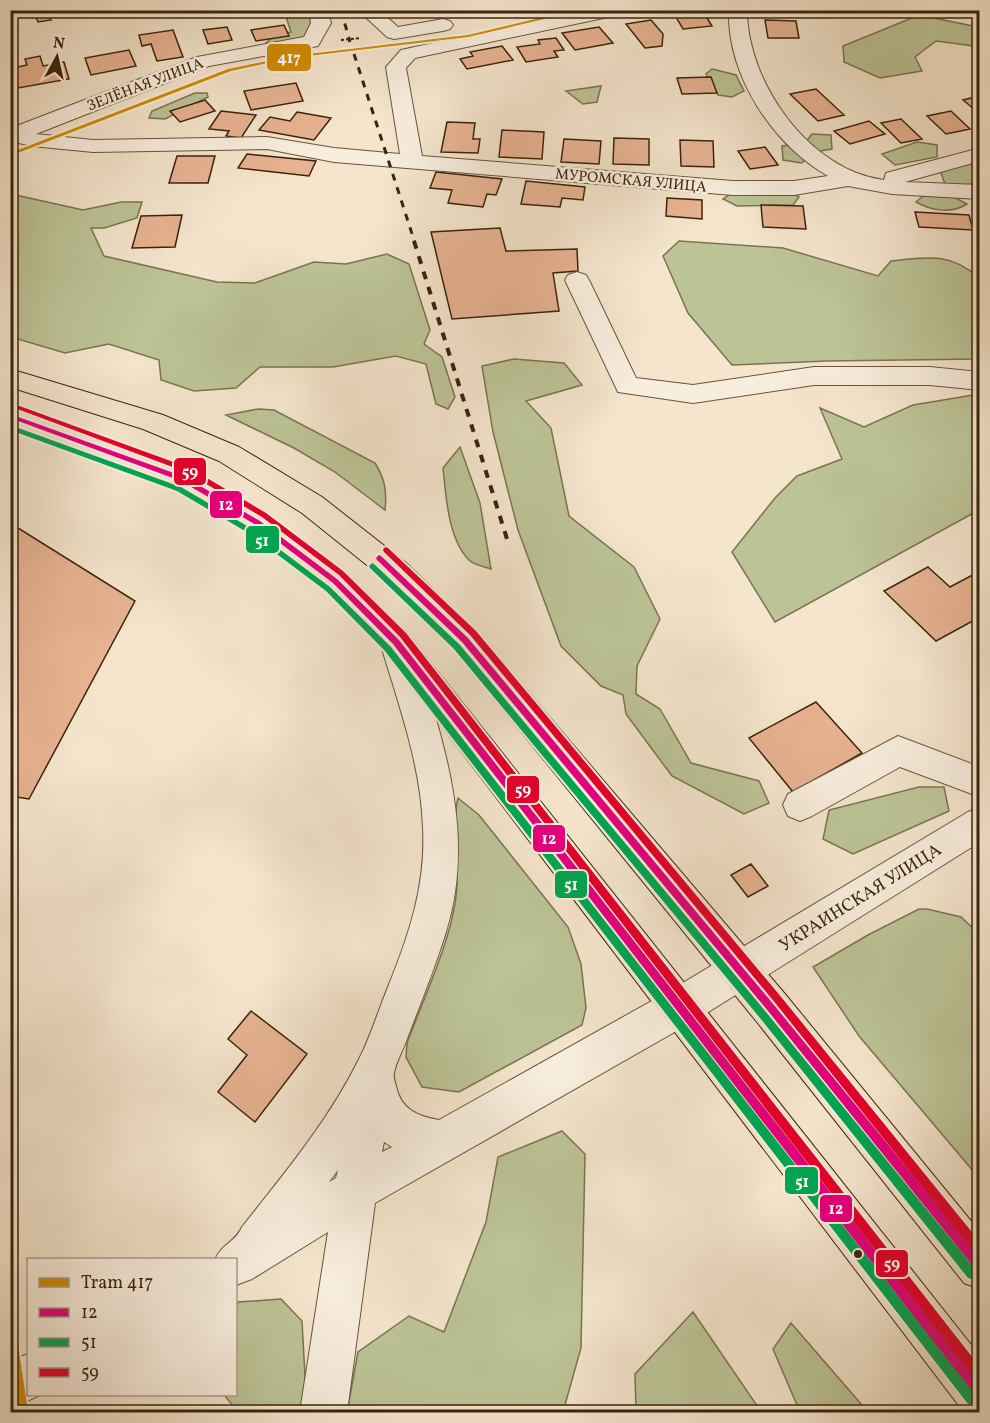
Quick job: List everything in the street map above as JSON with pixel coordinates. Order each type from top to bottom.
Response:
[{"type":"main road","points":[[10,378],[153,422],[229,454],[312,505],[394,570],[465,640],[740,971],[980,1267]]},
{"type":"main road","points":[[10,416],[183,478],[258,523],[318,568],[396,642],[980,1395]]},
{"type":"street","points":[[311,42],[321,23],[318,10]]},
{"type":"street","points":[[367,10],[394,33],[460,22]]},
{"type":"street","points":[[412,162],[396,67],[408,54],[613,10]]},
{"type":"street","points":[[738,10],[739,38],[754,81],[775,116],[805,150],[848,179],[873,185],[980,192]]},
{"type":"street","name":"ЗЕЛЁНАЯ УЛИЦА","points":[[18,135],[204,61],[311,42]]},
{"type":"street","name":"МУРОМСКАЯ УЛИЦА","points":[[18,135],[93,146],[267,143],[334,155],[733,188],[794,188],[848,179]]},
{"type":"street","points":[[873,185],[980,154]]},
{"type":"street","points":[[577,280],[627,386],[693,394],[814,376],[930,376],[980,381]]},
{"type":"street","points":[[240,1261],[299,1188],[373,1074],[430,930],[439,885],[441,827],[437,789],[426,742],[396,642]]},
{"type":"street","points":[[800,805],[898,751],[980,782]]},
{"type":"street","name":"УКРАИНСКАЯ УЛИЦА","points":[[240,1261],[355,1191],[680,1007],[979,825]]},
{"type":"street","points":[[373,1074],[378,1102],[390,1122],[411,1136],[442,1142]]},
{"type":"street","points":[[323,1413],[373,1074]]},
{"type":"street","points":[[10,1386],[27,1378]]},
{"type":"path","points":[[311,42],[394,33]]},
{"type":"green space","points":[[284,11],[303,11],[312,18],[314,30],[292,44],[280,46],[266,43],[274,36],[291,32]]},
{"type":"green space","points":[[919,15],[973,26],[979,30],[979,42],[974,46],[936,41],[915,57],[922,71],[880,78],[844,62],[843,46]]},
{"type":"green space","points":[[712,69],[736,75],[744,91],[732,97],[718,95],[706,74]]},
{"type":"green space","points":[[601,86],[597,102],[583,104],[566,91]]},
{"type":"green space","points":[[195,93],[207,93],[208,97],[165,119],[149,118],[152,111]]},
{"type":"green space","points":[[812,134],[831,135],[832,149],[813,152],[802,163],[783,160],[782,146],[805,143]]},
{"type":"green space","points":[[917,142],[937,145],[937,157],[895,165],[882,154]]},
{"type":"green space","points":[[964,163],[979,166],[979,180],[966,186],[945,184],[940,170]]},
{"type":"green space","points":[[787,190],[799,197],[793,205],[737,206],[723,199],[735,191]]},
{"type":"green space","points":[[11,194],[83,210],[121,202],[142,202],[137,218],[104,228],[91,228],[104,256],[217,282],[255,283],[314,262],[346,264],[387,254],[409,264],[430,330],[424,344],[442,357],[455,397],[448,409],[436,404],[426,364],[396,356],[333,367],[260,367],[236,388],[194,391],[161,380],[159,360],[109,344],[65,353],[11,337],[11,316],[15,316],[10,314]]},
{"type":"green space","points":[[923,196],[954,197],[967,204],[948,210],[928,208],[916,202]]},
{"type":"green space","points":[[679,241],[783,248],[878,276],[891,261],[915,258],[948,260],[979,278],[979,359],[732,365],[688,313],[663,256]]},
{"type":"green space","points":[[514,359],[564,363],[582,385],[526,401],[551,428],[569,516],[634,567],[660,619],[637,666],[636,694],[660,709],[691,763],[759,781],[769,803],[744,814],[672,776],[626,714],[623,695],[601,686],[561,646],[518,530],[493,432],[482,366]]},
{"type":"green space","points":[[973,395],[979,397],[979,510],[775,622],[732,552],[775,498],[797,476],[842,459],[820,408],[864,427],[913,405]]},
{"type":"green space","points":[[258,409],[274,410],[375,463],[384,485],[385,510],[335,472],[294,448],[226,415]]},
{"type":"green space","points":[[460,447],[480,503],[491,569],[469,560],[456,541],[452,529],[443,468]]},
{"type":"green space","points":[[919,787],[944,787],[949,811],[853,854],[823,839],[829,810]]},
{"type":"green space","points":[[458,798],[479,815],[568,927],[581,964],[586,1008],[582,1025],[459,1092],[422,1087],[406,1057],[407,1043],[438,965],[455,904],[457,874],[455,820]]},
{"type":"green space","points":[[919,909],[961,917],[979,934],[979,1178],[859,1036],[813,967]]},
{"type":"green space","points":[[562,1131],[585,1154],[581,1348],[563,1412],[347,1412],[358,1352],[409,1316],[444,1332],[486,1222],[498,1157]]},
{"type":"green space","points":[[281,1299],[302,1321],[307,1412],[238,1412],[225,1396],[237,1396],[238,1302]]},
{"type":"green space","points":[[693,1312],[760,1412],[636,1412],[635,1374]]},
{"type":"green space","points":[[791,1323],[868,1412],[800,1412],[773,1349]]},
{"type":"building","points":[[33,10],[47,10],[51,20],[38,22]]},
{"type":"building","points":[[702,10],[712,26],[683,29],[673,12]]},
{"type":"building","points":[[651,20],[663,34],[662,46],[645,48],[626,24]]},
{"type":"building","points":[[765,20],[796,21],[799,38],[768,38]]},
{"type":"building","points":[[284,25],[289,36],[256,41],[251,30]]},
{"type":"building","points":[[227,27],[232,40],[208,44],[203,30]]},
{"type":"building","points":[[599,27],[613,43],[575,50],[562,33]]},
{"type":"building","points":[[173,30],[183,57],[157,61],[151,44],[142,46],[139,35]]},
{"type":"building","points":[[556,38],[564,50],[554,51],[558,57],[526,62],[517,47],[540,44],[538,40]]},
{"type":"building","points":[[502,46],[513,60],[467,69],[460,59],[473,56],[470,52]]},
{"type":"building","points":[[129,50],[136,66],[91,75],[85,58]]},
{"type":"building","points":[[40,56],[43,66],[64,62],[69,79],[18,88],[13,68],[27,65],[25,59]]},
{"type":"building","points":[[711,77],[717,93],[682,94],[677,78]]},
{"type":"building","points":[[296,83],[303,101],[251,110],[244,91]]},
{"type":"building","points":[[816,89],[844,115],[818,121],[790,94]]},
{"type":"building","points":[[980,96],[980,114],[963,100]]},
{"type":"building","points":[[205,100],[215,111],[180,122],[170,111]]},
{"type":"building","points":[[221,111],[256,115],[241,138],[226,136],[229,131],[209,129]]},
{"type":"building","points":[[951,111],[970,129],[946,134],[927,116]]},
{"type":"building","points":[[297,112],[331,118],[314,140],[259,130],[270,117],[290,121]]},
{"type":"building","points":[[901,119],[922,139],[901,143],[881,123]]},
{"type":"building","points":[[869,121],[885,134],[850,144],[834,131]]},
{"type":"building","points":[[447,122],[475,123],[473,139],[480,139],[478,153],[441,152]]},
{"type":"building","points":[[502,130],[544,132],[542,159],[499,157]]},
{"type":"building","points":[[614,138],[649,139],[649,165],[613,164]]},
{"type":"building","points":[[564,139],[601,141],[599,164],[561,162]]},
{"type":"building","points":[[680,140],[713,141],[714,167],[681,166]]},
{"type":"building","points":[[765,147],[778,165],[750,169],[738,151]]},
{"type":"building","points":[[247,154],[316,161],[309,176],[238,168]]},
{"type":"building","points":[[177,156],[215,156],[208,183],[169,183]]},
{"type":"building","points":[[436,172],[502,179],[496,195],[487,194],[483,207],[448,203],[452,190],[430,188]]},
{"type":"building","points":[[526,181],[585,187],[583,200],[562,198],[560,207],[521,204]]},
{"type":"building","points":[[667,198],[702,200],[702,219],[666,216]]},
{"type":"building","points":[[761,205],[803,206],[806,229],[763,227]]},
{"type":"building","points":[[915,212],[969,215],[973,230],[919,227]]},
{"type":"building","points":[[182,215],[175,247],[132,248],[141,216]]},
{"type":"building","points":[[500,228],[506,251],[577,249],[578,271],[553,273],[559,311],[452,319],[431,232]]},
{"type":"building","points":[[10,523],[135,601],[29,799],[10,796]]},
{"type":"building","points":[[928,567],[950,587],[980,571],[980,617],[936,641],[884,591]]},
{"type":"building","points":[[816,702],[862,753],[793,792],[749,738]]},
{"type":"building","points":[[751,864],[768,886],[748,897],[731,875]]},
{"type":"building","points":[[251,1011],[307,1054],[255,1122],[218,1092],[247,1055],[228,1039]]},
{"type":"railway","points":[[341,10],[350,42]]},
{"type":"railway","points":[[354,54],[415,243]]},
{"type":"railway","points":[[414,241],[507,539]]},
{"type":"tram line","name":"417","points":[[10,155],[230,70],[291,57],[468,36],[581,10]]},
{"type":"tram line","name":"417","points":[[10,1324],[23,1412]]},
{"type":"transit line","name":"59","points":[[14,406],[188,470],[264,515],[341,573],[403,635],[980,1376]]},
{"type":"transit line","name":"12","points":[[10,416],[183,479],[258,523],[335,581],[396,642],[980,1393]]},
{"type":"transit line","name":"51","points":[[10,427],[179,489],[252,532],[328,589],[388,649],[972,1400]]},
{"type":"transit line","name":"59","points":[[386,550],[473,633],[779,1001],[980,1250]]},
{"type":"transit line","name":"12","points":[[379,558],[465,640],[771,1008],[980,1266]]},
{"type":"transit line","name":"51","points":[[372,566],[457,647],[763,1015],[972,1274]]}]
